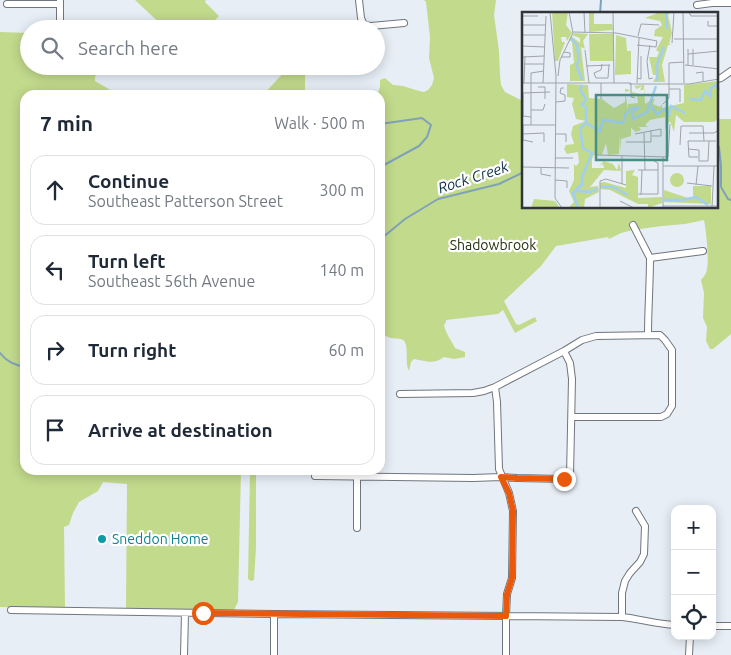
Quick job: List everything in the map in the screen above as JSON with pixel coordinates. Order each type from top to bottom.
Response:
[{"type":"street","points":[[359,0],[362,20]]},
{"type":"street","points":[[6,4],[60,2],[60,20]]},
{"type":"street","points":[[698,5],[731,3]]},
{"type":"street","points":[[385,25],[404,23]]},
{"type":"street","points":[[718,79],[731,71]]},
{"type":"street","points":[[633,225],[650,258],[648,335]]},
{"type":"street","points":[[650,258],[703,251]]},
{"type":"street","points":[[400,394],[473,394],[484,391],[495,387],[582,340],[596,336],[660,335],[666,340],[672,350],[672,406],[667,414],[661,418],[572,418]]},
{"type":"street","points":[[315,476],[564,479],[570,476],[572,379],[570,363],[564,350]]},
{"type":"street","points":[[495,387],[498,458],[501,477],[509,493],[513,511],[512,578],[507,594],[506,655]]},
{"type":"street","points":[[356,528],[357,478]]},
{"type":"street","points":[[622,617],[622,593],[625,581],[644,554],[645,526],[636,511]]},
{"type":"street","points":[[11,610],[622,617],[671,625]]},
{"type":"street","points":[[184,655],[185,613]]},
{"type":"street","points":[[274,614],[274,655]]},
{"type":"street","points":[[716,626],[731,626]]},
{"type":"street","points":[[690,640],[690,655]]},
{"type":"green space","points":[[135,0],[206,0],[205,2],[219,16],[215,20],[156,20]]},
{"type":"green space","name":"Shadowbrook","points":[[424,0],[496,0],[494,15],[501,85],[505,92],[522,100],[522,209],[718,209],[718,119],[731,119],[731,334],[713,349],[710,349],[706,341],[707,327],[703,318],[704,293],[701,280],[706,273],[708,262],[704,220],[633,230],[609,239],[608,237],[556,246],[541,266],[504,301],[516,324],[519,325],[535,317],[537,321],[515,333],[503,310],[498,314],[446,320],[444,325],[447,334],[455,348],[465,352],[465,357],[454,359],[444,357],[433,362],[414,359],[411,362],[409,371],[405,342],[402,339],[385,336],[385,90],[379,90],[380,80],[385,78],[393,85],[424,92],[432,85],[434,78],[429,58],[430,37],[426,2]]},
{"type":"green space","points":[[0,32],[20,33],[20,75],[96,75],[95,81],[110,90],[20,90],[20,475],[241,475],[238,602],[234,610],[126,608],[127,484],[103,482],[98,491],[79,502],[69,525],[64,527],[65,608],[0,607]]},
{"type":"green space","points":[[281,75],[305,75],[305,90],[268,90]]},
{"type":"green space","points":[[250,475],[256,475],[254,580],[248,579]]},
{"type":"waterway","points":[[600,12],[601,0]]},
{"type":"waterway","name":"Rock Creek","points":[[385,123],[422,118],[431,125],[427,137],[419,146],[385,164]]},
{"type":"waterway","name":"Rock Creek","points":[[718,146],[721,165],[721,187],[728,199],[731,200]]},
{"type":"waterway","name":"Rock Creek","points":[[385,236],[405,219],[438,199],[499,184],[522,173]]},
{"type":"waterway","name":"Rock Creek","points":[[0,353],[11,363],[20,366]]},
{"type":"place","name":"Sneddon Home","points":[[102,539]]},
{"type":"route","points":[[203,613],[506,616],[507,594],[512,578],[513,511],[509,493],[501,477],[564,479]]}]
